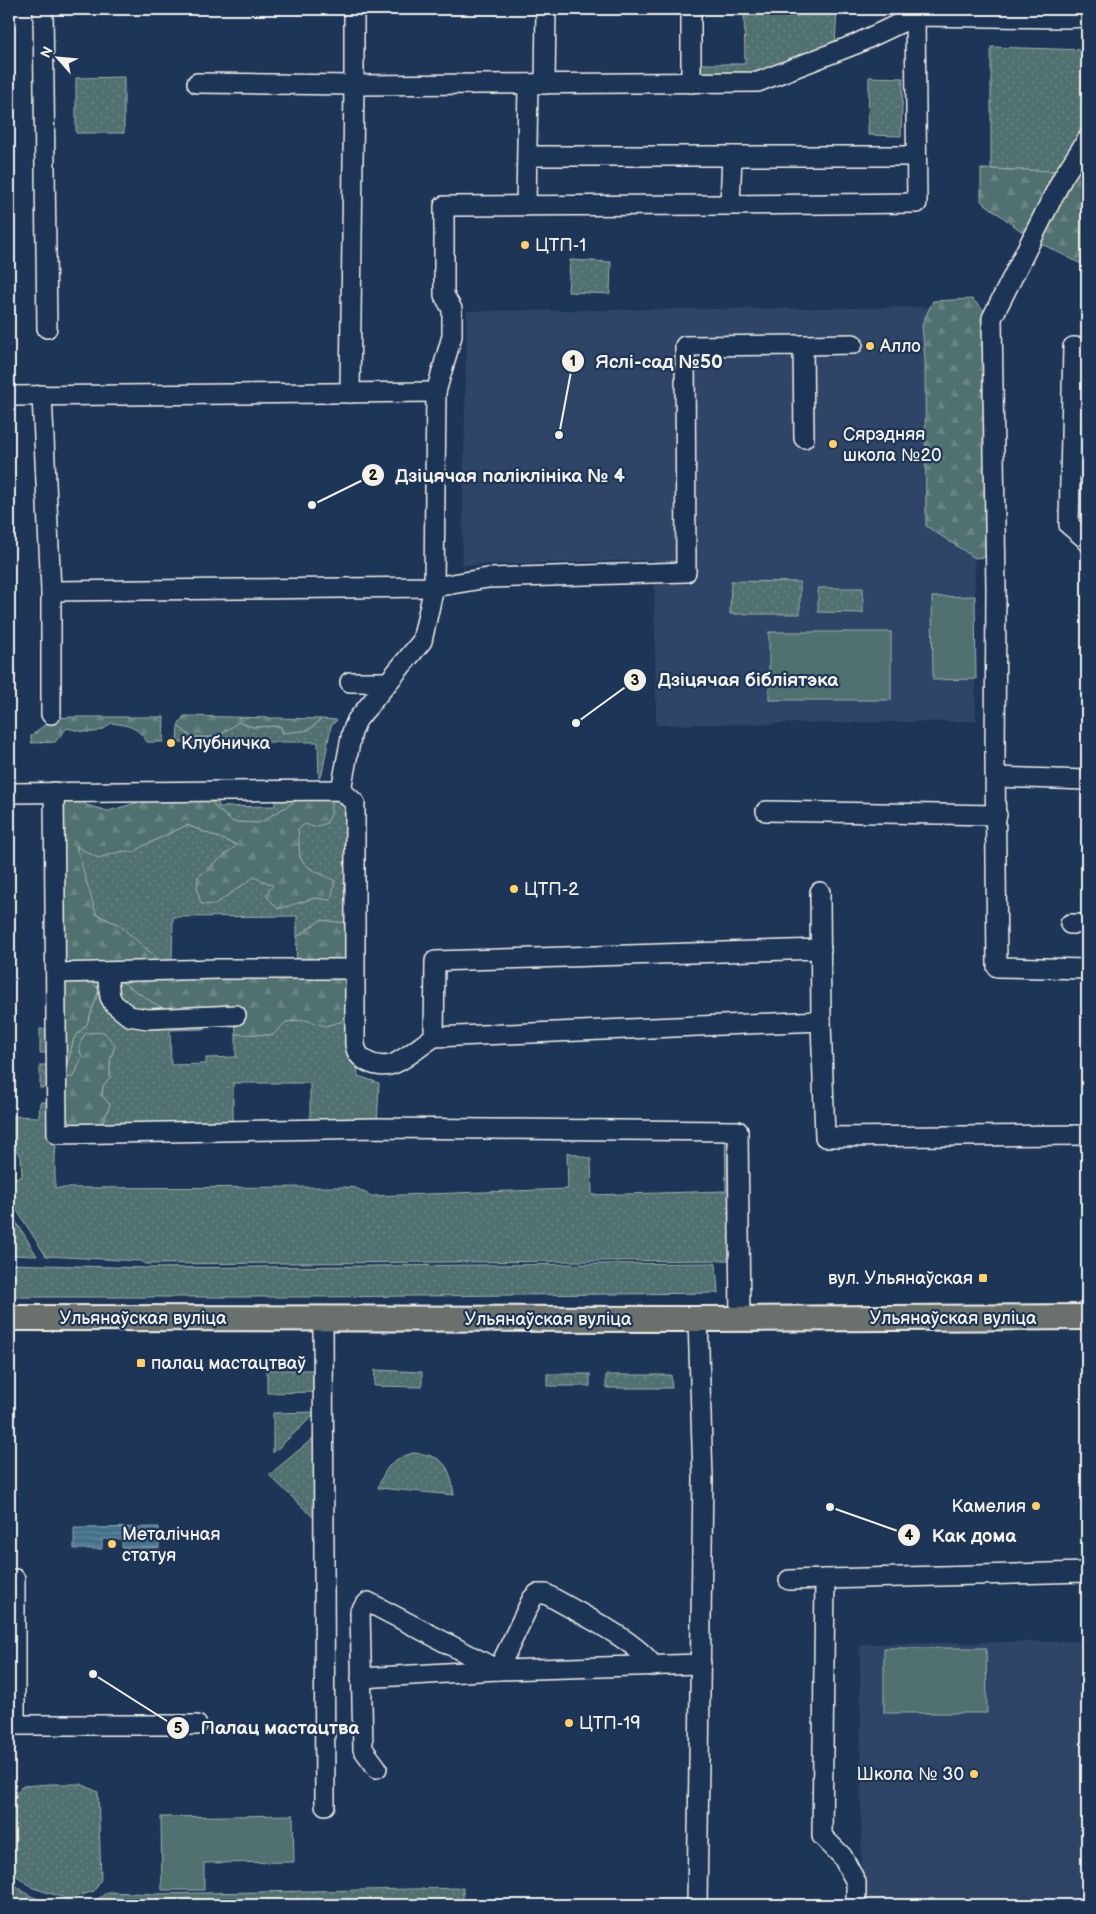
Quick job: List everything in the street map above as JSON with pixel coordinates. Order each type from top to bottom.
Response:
[{"type":"main road","name":"Ульянаўская вуліца","points":[[9,1318],[740,1319],[1087,1316]]},
{"type":"lane","points":[[43,9],[47,328]]},
{"type":"lane","points":[[350,393],[354,9]]},
{"type":"lane","points":[[526,206],[528,156],[546,9]]},
{"type":"lane","points":[[691,9],[691,82]]},
{"type":"lane","points":[[197,83],[354,85],[758,82],[856,44],[915,16],[1087,17]]},
{"type":"lane","points":[[341,790],[352,732],[357,720],[422,641],[434,587],[436,392],[452,336],[452,309],[444,296],[444,206],[730,206],[917,203],[915,16]]},
{"type":"lane","points":[[1087,140],[1063,176],[992,318],[996,589],[997,967],[1087,969]]},
{"type":"lane","points":[[528,156],[916,156]]},
{"type":"lane","points":[[730,206],[732,156]]},
{"type":"lane","points":[[51,591],[434,587],[488,578],[686,572],[685,346],[854,344]]},
{"type":"lane","points":[[803,345],[804,438]]},
{"type":"lane","points":[[1087,348],[1073,348],[1069,525],[1087,542]]},
{"type":"lane","points":[[9,396],[436,392]]},
{"type":"lane","points":[[42,395],[51,591],[51,714]]},
{"type":"lane","points":[[350,682],[387,682]]},
{"type":"lane","points":[[996,777],[1087,780]]},
{"type":"lane","points":[[9,793],[341,790],[355,803],[355,1048],[364,1060],[369,1063],[391,1065],[434,1037],[821,1021]]},
{"type":"lane","points":[[54,792],[57,1134],[377,1128],[738,1131],[740,1319]]},
{"type":"lane","points":[[766,811],[997,816]]},
{"type":"lane","points":[[820,892],[821,1021],[825,1137],[1087,1135]]},
{"type":"lane","points":[[434,1037],[435,960],[821,949]]},
{"type":"lane","points":[[56,974],[218,969],[354,969]]},
{"type":"lane","points":[[107,972],[110,997],[114,1004],[129,1016],[148,1019],[236,1015]]},
{"type":"lane","points":[[323,1319],[325,1806]]},
{"type":"lane","points":[[697,1905],[702,1664],[703,1478],[698,1319]]},
{"type":"lane","points":[[789,1580],[1087,1572]]},
{"type":"lane","points":[[16,1579],[12,1725],[197,1725]]},
{"type":"lane","points":[[825,1579],[822,1836],[842,1856],[856,1882],[856,1905]]},
{"type":"lane","points":[[498,1670],[532,1599],[537,1594],[546,1594],[634,1646],[648,1657],[653,1666]]},
{"type":"lane","points":[[377,1768],[363,1749],[360,1611],[368,1602],[498,1670]]},
{"type":"lane","points":[[361,1678],[498,1670],[702,1664]]},
{"type":"shaded area","points":[[972,307],[976,721],[656,725],[654,560],[462,565],[467,311]]},
{"type":"shaded area","points":[[159,1527],[159,1548],[122,1548],[122,1539],[102,1539],[102,1549],[74,1549],[74,1528]]},
{"type":"shaded area","name":"Школа № 30","points":[[1087,1641],[1087,1905],[862,1905],[860,1644]]},
{"type":"green space","points":[[744,9],[837,9],[835,45],[757,77],[696,78],[696,64],[745,64]]},
{"type":"green space","points":[[991,47],[1087,50],[1087,119],[1056,171],[991,169]]},
{"type":"green space","points":[[124,77],[124,133],[76,133],[76,78]]},
{"type":"green space","points":[[869,77],[903,78],[901,136],[868,135]]},
{"type":"green space","points":[[1087,119],[1087,266],[1032,239],[981,201],[981,169],[1056,171]]},
{"type":"green space","points":[[570,260],[611,262],[610,294],[568,292]]},
{"type":"green space","points":[[972,299],[992,318],[996,556],[975,558],[926,526],[925,360],[922,324],[933,301]]},
{"type":"green space","points":[[731,581],[800,582],[800,614],[730,614]]},
{"type":"green space","points":[[818,588],[863,588],[863,613],[818,612]]},
{"type":"green space","points":[[975,596],[976,679],[933,680],[932,597]]},
{"type":"green space","points":[[769,632],[891,632],[891,700],[769,700]]},
{"type":"green space","points":[[184,716],[321,719],[309,730],[283,733],[280,726],[253,727],[238,722],[218,737],[192,737],[178,726]]},
{"type":"green space","points":[[164,717],[163,742],[147,742],[136,730],[111,723],[96,732],[85,732],[67,728],[55,742],[31,743],[31,736],[53,718]]},
{"type":"green space","points":[[321,719],[337,720],[331,726],[322,774],[319,778],[318,742],[177,742],[178,726],[192,737],[218,737],[238,722],[253,727],[280,726],[309,730]]},
{"type":"green space","points":[[275,790],[314,790],[260,823],[233,822],[217,809],[203,791],[216,791],[219,807],[275,806]]},
{"type":"green space","points":[[314,790],[331,790],[331,814],[327,823],[314,827],[305,824],[298,829],[300,858],[309,868],[335,881],[331,900],[315,898],[278,909],[266,895],[273,885],[254,877],[214,905],[201,904],[197,889],[198,877],[237,845],[187,825],[141,847],[135,852],[123,851],[98,858],[76,846],[96,914],[119,925],[170,970],[296,969],[297,937],[321,920],[354,924],[354,1014],[340,1022],[325,1026],[306,1020],[286,1022],[273,1035],[236,1034],[235,1015],[181,1017],[152,1002],[107,972],[76,974],[93,983],[99,990],[87,1024],[74,1038],[69,1058],[64,1068],[54,792],[79,791],[86,805],[108,811],[143,801],[203,791],[217,809],[233,822],[259,823]]},
{"type":"green space","points":[[331,790],[355,803],[354,924],[321,920],[297,937],[297,916],[173,917],[170,970],[119,925],[96,914],[75,845],[98,858],[123,851],[135,852],[141,847],[187,825],[238,845],[198,877],[214,904],[254,877],[273,885],[297,903],[315,898],[330,900],[335,881],[309,868],[300,858],[298,829]]},
{"type":"green space","points":[[107,972],[152,1002],[205,1016],[205,1029],[170,1030],[171,1065],[206,1064],[206,1058],[236,1057],[236,1034],[273,1035],[285,1022],[354,1014],[358,1076],[379,1083],[377,1128],[310,1130],[310,1083],[233,1083],[233,1130],[57,1134],[55,1188],[346,1187],[356,1188],[371,1196],[568,1189],[567,1152],[591,1159],[592,1195],[726,1191],[725,1131],[738,1131],[739,1260],[145,1264],[140,1261],[46,1256],[9,1198],[9,1178],[22,1177],[21,1156],[9,1143],[9,1116],[39,1117],[40,1102],[51,1102],[65,1115],[85,1126],[102,1124],[110,1105],[102,1095],[103,1086],[110,1077],[110,1060],[115,1045],[79,1050],[83,1057],[74,1077],[62,1078],[57,1084],[69,1058],[74,1038],[87,1024],[99,990],[93,983],[75,973]]},
{"type":"green space","points":[[40,1029],[51,1029],[51,1053],[40,1053]]},
{"type":"green space","points":[[104,1032],[115,1045],[110,1060],[110,1077],[103,1086],[102,1095],[110,1105],[102,1124],[85,1126],[70,1123],[65,1115],[62,1078],[74,1077],[82,1057],[80,1044],[86,1033]]},
{"type":"green space","points":[[40,1065],[51,1065],[51,1088],[40,1088]]},
{"type":"green space","points":[[9,1210],[37,1256],[9,1255]]},
{"type":"green space","points":[[716,1263],[718,1293],[316,1297],[9,1297],[9,1264],[147,1268]]},
{"type":"green space","points":[[267,1370],[317,1370],[317,1392],[267,1393]]},
{"type":"green space","points":[[375,1370],[422,1372],[422,1387],[374,1386]]},
{"type":"green space","points":[[547,1374],[590,1374],[590,1386],[547,1386]]},
{"type":"green space","points":[[606,1375],[671,1375],[672,1388],[606,1388]]},
{"type":"green space","points":[[317,1412],[273,1453],[273,1413]]},
{"type":"green space","points":[[317,1435],[317,1521],[269,1475]]},
{"type":"green space","points":[[413,1453],[432,1456],[444,1464],[450,1476],[454,1495],[378,1488],[383,1475],[390,1465],[400,1458]]},
{"type":"green space","points":[[884,1648],[986,1648],[987,1713],[884,1713]]},
{"type":"green space","points":[[81,1784],[98,1792],[101,1879],[94,1891],[68,1899],[33,1888],[9,1870],[9,1805],[22,1786]]},
{"type":"green space","points":[[293,1815],[294,1862],[204,1863],[204,1890],[162,1890],[161,1817]]},
{"type":"green space","points":[[9,1880],[27,1894],[50,1905],[9,1905]]},
{"type":"green space","points":[[463,1888],[463,1905],[89,1905],[108,1892],[155,1894]]},
{"type":"place","name":"ЦТП-1","points":[[525,245]]},
{"type":"place","name":"Алло","points":[[870,346]]},
{"type":"place","name":"Яслі-сад №50","points":[[559,435]]},
{"type":"place","name":"Сярэдняя школа №20","points":[[833,444]]},
{"type":"place","name":"Дзіцячая паліклініка № 4","points":[[312,505]]},
{"type":"place","name":"Дзіцячая бібліятэка","points":[[576,723]]},
{"type":"place","name":"Клубничка","points":[[171,743]]},
{"type":"place","name":"ЦТП-2","points":[[514,889]]},
{"type":"place","name":"вул. Ульянаўская","points":[[983,1278]]},
{"type":"place","name":"палац мастацтваў","points":[[141,1363]]},
{"type":"place","name":"Камелия","points":[[1036,1506]]},
{"type":"place","name":"Как дома","points":[[830,1507]]},
{"type":"place","name":"Металічная статуя","points":[[112,1544]]},
{"type":"place","name":"Палац мастацтва","points":[[93,1674]]},
{"type":"place","name":"ЦТП-19","points":[[569,1723]]},
{"type":"place","name":"Школа № 30","points":[[974,1774]]}]
